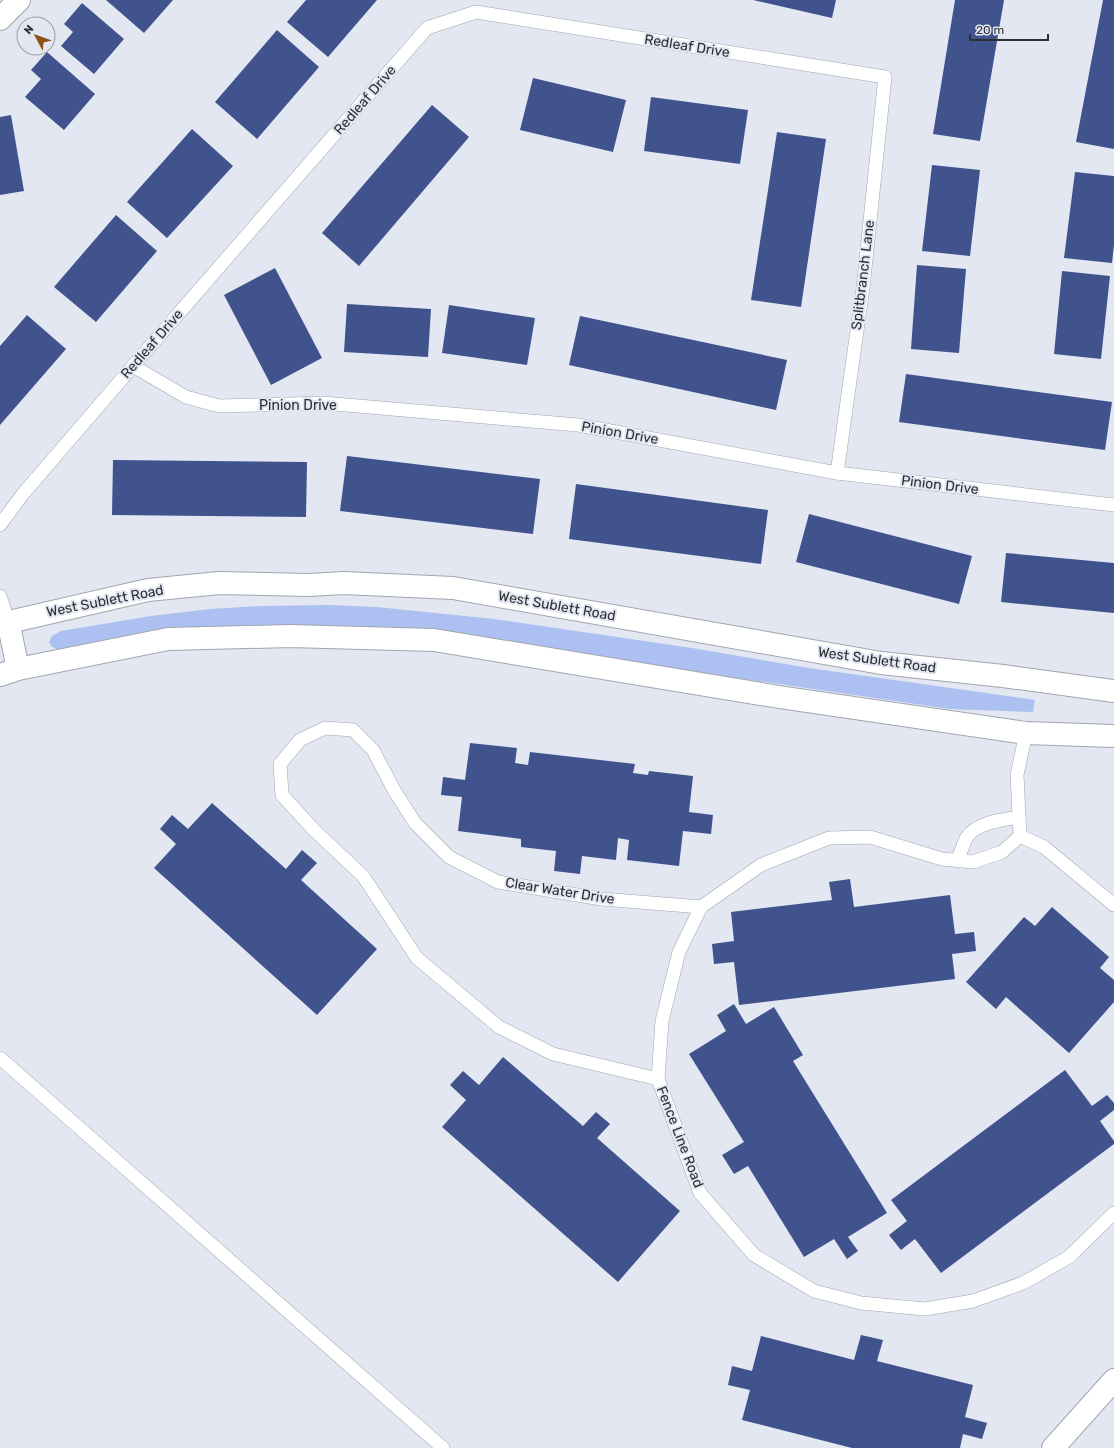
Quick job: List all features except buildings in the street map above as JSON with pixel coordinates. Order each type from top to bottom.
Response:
[{"type":"main road","points":[[0,18],[19,0]]},
{"type":"main road","name":"West Sublett Road","points":[[4,623],[148,590],[219,583],[308,585],[344,583],[453,588],[881,663],[1003,676],[1114,691]]},
{"type":"main road","points":[[4,623],[9,672],[168,639],[290,636],[434,640],[779,698],[1026,733],[1114,736]]},
{"type":"main road","points":[[1053,1448],[1114,1380]]},
{"type":"lane","name":"Redleaf Drive","points":[[0,525],[22,495],[427,28],[476,12],[885,77]]},
{"type":"lane","name":"Splitbranch Lane","points":[[837,473],[863,288],[885,77]]},
{"type":"lane","name":"Pinion Drive","points":[[133,366],[186,397],[220,406],[323,403],[578,425],[837,473],[1114,505]]},
{"type":"lane","points":[[0,596],[4,623]]},
{"type":"lane","name":"Clear Water Drive","points":[[658,1079],[553,1054],[499,1027],[417,958],[363,876],[314,830],[282,795],[280,764],[300,740],[325,728],[353,730],[373,750],[394,790],[415,823],[449,857],[498,882],[602,899],[701,907]]},
{"type":"lane","points":[[1026,733],[1017,775],[1020,836],[1044,847],[1114,906]]},
{"type":"lane","points":[[957,860],[968,836],[977,828],[1019,817]]},
{"type":"lane","name":"Fence Line Road","points":[[1020,836],[1002,852],[973,862],[942,859],[870,837],[829,838],[761,865],[701,907],[679,952],[662,1022],[658,1079],[700,1193],[754,1254],[814,1292],[861,1303],[925,1309],[973,1301],[1022,1283],[1069,1257],[1114,1213]]},
{"type":"lane","points":[[0,1058],[443,1448]]},
{"type":"shaded area","points":[[329,605],[377,607],[494,619],[692,648],[809,668],[1035,700],[1033,712],[950,709],[490,642],[60,651],[51,646],[49,642],[52,636],[61,631],[151,616],[210,609],[261,606]]}]
